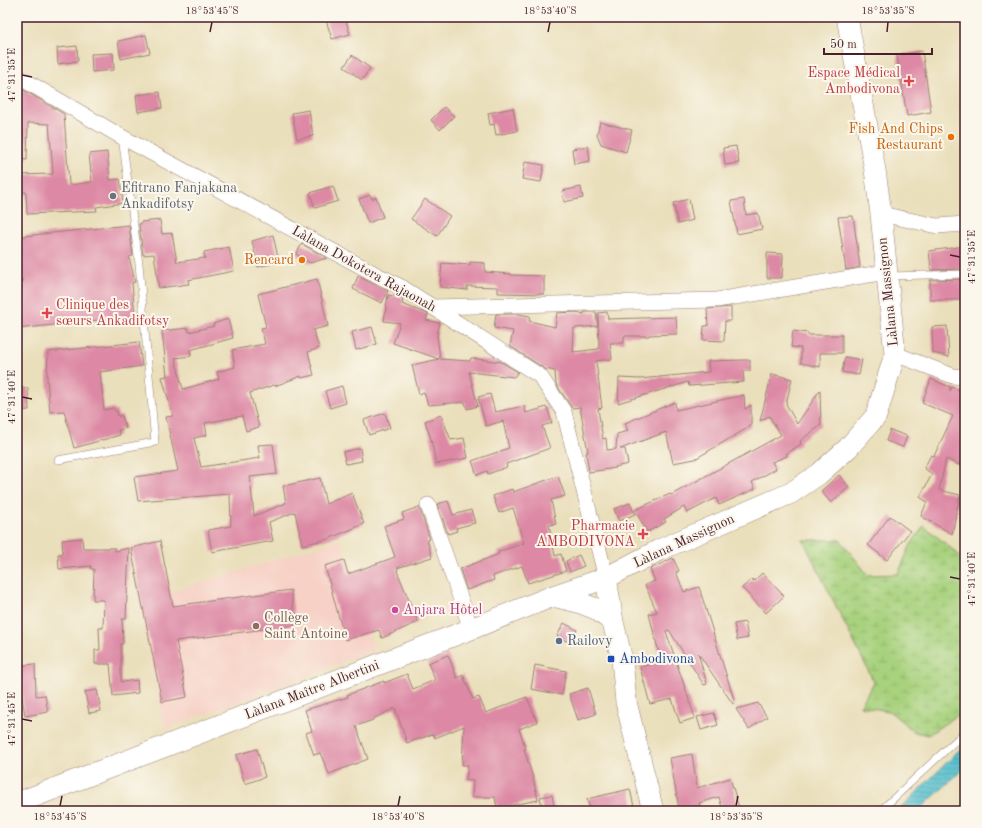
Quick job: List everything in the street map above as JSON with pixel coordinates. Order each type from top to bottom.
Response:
[{"type":"main road","name":"Làlana Massignon","points":[[606,578],[659,550],[791,493],[819,474],[848,448],[876,416],[895,354],[881,214],[874,163],[847,17]]},
{"type":"main road","name":"Làlana Maître Albertini","points":[[17,804],[553,596],[606,578]]},
{"type":"main road","points":[[606,578],[613,622],[622,660],[626,702],[653,811]]},
{"type":"main road","points":[[553,596],[578,602],[596,609],[613,622]]},
{"type":"main road","points":[[622,660],[638,697],[666,811]]},
{"type":"street","name":"Làlana Dokotera Rajaonah","points":[[17,76],[122,137],[403,288],[540,376],[564,412],[606,578]]},
{"type":"street","points":[[881,214],[937,226],[965,224]]},
{"type":"street","points":[[433,307],[717,300],[887,274]]},
{"type":"street","points":[[895,354],[953,376],[965,377]]},
{"type":"street","points":[[428,505],[471,629]]},
{"type":"lane","points":[[58,460],[155,442],[138,264],[122,137]]},
{"type":"lane","points":[[887,274],[965,274]]},
{"type":"lane","points":[[880,811],[965,732]]},
{"type":"shaded area","name":"Collège Saint Antoine","points":[[340,540],[374,650],[165,729],[140,601]]},
{"type":"green space","points":[[924,526],[965,560],[965,710],[928,735],[915,732],[889,711],[860,706],[874,682],[803,540],[840,540],[868,575],[898,574],[911,544]]},
{"type":"water","points":[[965,744],[965,769],[918,811],[898,811]]},
{"type":"building","points":[[325,17],[345,17],[350,34],[332,39]]},
{"type":"building","points":[[146,35],[150,53],[121,59],[118,41]]},
{"type":"building","points":[[77,46],[78,61],[58,64],[57,48]]},
{"type":"building","points":[[922,51],[931,112],[907,116],[897,55]]},
{"type":"building","points":[[113,53],[114,70],[92,72],[91,54]]},
{"type":"building","points":[[352,55],[370,68],[362,80],[344,67]]},
{"type":"building","points":[[17,86],[64,114],[69,185],[92,182],[89,154],[107,152],[110,180],[120,179],[123,203],[96,207],[97,211],[27,214],[26,192],[17,192],[17,175],[53,174],[52,159],[49,124],[28,123],[27,160],[17,159]]},
{"type":"building","points":[[160,92],[162,108],[138,112],[136,95]]},
{"type":"building","points":[[444,107],[454,116],[440,130],[431,120]]},
{"type":"building","points":[[513,108],[517,131],[496,135],[494,124],[490,125],[488,113]]},
{"type":"building","points":[[309,110],[313,136],[297,139],[292,113]]},
{"type":"building","points":[[600,122],[632,130],[626,152],[601,144],[597,134]]},
{"type":"building","points":[[588,146],[590,161],[574,164],[572,149]]},
{"type":"building","points":[[736,146],[739,163],[725,165],[723,148]]},
{"type":"building","points":[[525,162],[544,165],[541,182],[522,179]]},
{"type":"building","points":[[333,186],[338,201],[315,208],[310,193]]},
{"type":"building","points":[[581,187],[583,198],[564,202],[562,191]]},
{"type":"building","points":[[370,195],[372,199],[376,197],[383,217],[368,223],[359,199]]},
{"type":"building","points":[[425,199],[450,216],[437,236],[411,219]]},
{"type":"building","points":[[689,199],[693,220],[678,224],[673,203]]},
{"type":"building","points":[[744,199],[746,215],[758,213],[762,229],[737,234],[731,201]]},
{"type":"building","points":[[853,216],[860,267],[846,270],[838,217]]},
{"type":"building","points":[[160,220],[162,234],[172,233],[177,262],[205,258],[204,252],[229,247],[234,271],[188,280],[189,284],[159,288],[154,254],[143,255],[139,224],[141,224],[141,222]]},
{"type":"building","points":[[129,225],[133,256],[129,257],[135,282],[132,283],[135,316],[17,329],[17,283],[23,282],[17,270],[17,239],[24,236]]},
{"type":"building","points":[[273,235],[279,262],[258,267],[252,241]]},
{"type":"building","points":[[302,244],[327,258],[310,263],[296,254]]},
{"type":"building","points":[[965,246],[965,269],[931,270],[929,251]]},
{"type":"building","points":[[767,253],[783,254],[782,278],[767,278]]},
{"type":"building","points":[[470,262],[485,263],[485,272],[511,275],[544,276],[544,294],[498,293],[498,287],[467,286],[467,290],[440,287],[442,263],[470,265]]},
{"type":"building","points":[[358,276],[388,291],[382,303],[353,289]]},
{"type":"building","points":[[317,279],[328,326],[313,330],[319,348],[308,352],[314,375],[301,378],[301,376],[275,386],[274,385],[250,393],[259,427],[246,431],[242,416],[205,423],[207,435],[194,438],[201,467],[260,458],[258,445],[273,444],[277,474],[250,477],[254,516],[286,503],[283,486],[320,478],[326,504],[352,493],[364,524],[328,539],[302,545],[295,512],[269,522],[273,541],[212,552],[208,530],[231,526],[230,494],[138,501],[134,477],[178,471],[166,417],[173,416],[162,377],[167,376],[162,331],[188,328],[189,332],[214,326],[213,324],[228,319],[233,338],[190,350],[191,356],[175,358],[183,389],[219,379],[217,372],[235,367],[232,350],[265,344],[261,328],[266,327],[258,294]]},
{"type":"building","points":[[965,279],[965,300],[930,300],[930,280]]},
{"type":"building","points":[[388,295],[401,297],[403,299],[402,304],[428,314],[426,320],[440,323],[437,335],[440,359],[470,361],[471,358],[501,362],[518,372],[514,377],[469,372],[478,406],[467,409],[465,402],[428,405],[424,392],[419,394],[412,365],[439,359],[393,343],[400,323],[384,321]]},
{"type":"building","points":[[731,307],[731,321],[725,321],[724,341],[703,340],[704,326],[708,326],[707,309]]},
{"type":"building","points":[[576,312],[584,314],[584,312],[596,312],[598,326],[574,328],[573,352],[599,349],[598,313],[607,312],[608,319],[676,317],[677,334],[624,336],[624,343],[610,343],[612,359],[596,361],[602,408],[598,409],[603,439],[606,438],[607,450],[616,449],[617,434],[628,431],[625,423],[675,402],[676,410],[744,395],[745,409],[751,405],[751,426],[695,459],[673,463],[666,432],[620,449],[625,449],[628,464],[615,467],[616,468],[589,472],[586,453],[588,452],[580,407],[572,408],[556,384],[555,371],[545,369],[510,346],[513,331],[494,328],[496,314],[519,314],[530,316],[529,321],[555,327],[557,313]]},
{"type":"building","points":[[947,326],[949,357],[933,353],[932,327]]},
{"type":"building","points":[[372,327],[377,344],[356,350],[352,332]]},
{"type":"building","points":[[793,331],[808,333],[808,335],[842,335],[842,353],[820,353],[820,367],[801,363],[801,348],[791,347]]},
{"type":"building","points":[[139,342],[142,366],[100,372],[104,410],[113,408],[117,411],[118,416],[122,416],[126,428],[118,430],[120,435],[74,448],[64,411],[50,412],[47,379],[48,352]]},
{"type":"building","points":[[845,357],[862,360],[859,375],[842,372]]},
{"type":"building","points":[[750,360],[750,371],[743,371],[744,382],[689,386],[688,382],[618,403],[619,378],[640,379],[709,372],[708,361]]},
{"type":"building","points":[[772,374],[792,379],[786,404],[797,424],[820,390],[821,425],[800,441],[801,444],[786,454],[787,456],[772,462],[776,469],[752,482],[755,489],[719,505],[716,498],[687,513],[684,507],[664,519],[666,522],[647,532],[635,510],[670,494],[671,495],[781,435],[769,416],[760,421]]},
{"type":"building","points":[[931,379],[950,387],[950,391],[952,387],[964,392],[965,389],[965,452],[959,465],[946,459],[939,490],[960,495],[952,534],[921,516],[927,502],[920,497],[932,474],[924,468],[931,455],[934,456],[953,416],[922,403]]},
{"type":"building","points":[[342,386],[346,403],[330,408],[325,391]]},
{"type":"building","points":[[17,388],[28,388],[29,410],[17,411]]},
{"type":"building","points":[[490,394],[495,412],[524,406],[526,413],[547,407],[552,423],[542,426],[550,448],[506,464],[507,467],[488,474],[487,471],[477,475],[472,461],[509,448],[503,421],[486,426],[478,397]]},
{"type":"building","points":[[385,413],[390,428],[369,435],[364,420]]},
{"type":"building","points":[[441,415],[451,440],[464,438],[468,458],[436,464],[431,439],[425,421]]},
{"type":"building","points":[[890,430],[907,436],[903,447],[886,441]]},
{"type":"building","points":[[360,448],[362,461],[346,464],[343,452]]},
{"type":"building","points":[[839,475],[849,487],[831,503],[821,491]]},
{"type":"building","points":[[558,476],[565,496],[551,500],[556,524],[549,525],[555,556],[561,554],[566,571],[528,583],[522,566],[493,576],[494,580],[467,590],[460,569],[499,554],[498,552],[524,543],[513,508],[499,513],[493,496],[512,489],[513,492]]},
{"type":"building","points":[[448,501],[453,515],[471,510],[475,523],[456,528],[457,531],[448,534],[437,504]]},
{"type":"building","points":[[630,503],[635,514],[619,521],[614,509]]},
{"type":"building","points":[[419,507],[430,539],[427,540],[432,557],[397,568],[418,622],[382,638],[379,630],[345,640],[325,566],[344,560],[348,574],[395,557],[384,526],[404,519],[402,513]]},
{"type":"building","points":[[890,516],[910,531],[887,560],[868,545]]},
{"type":"building","points":[[82,538],[83,548],[115,548],[115,551],[129,548],[126,619],[122,619],[123,644],[121,644],[121,682],[137,680],[138,693],[113,696],[110,664],[95,664],[95,650],[100,650],[99,628],[103,628],[104,600],[93,600],[94,569],[91,569],[91,566],[59,569],[58,554],[63,554],[62,540]]},
{"type":"building","points":[[160,541],[173,606],[291,590],[295,625],[176,641],[187,697],[162,702],[131,548]]},
{"type":"building","points":[[579,555],[584,566],[570,572],[566,561]]},
{"type":"building","points":[[673,558],[679,571],[676,572],[684,592],[699,587],[735,703],[733,704],[698,653],[707,684],[704,685],[669,630],[666,631],[695,718],[680,723],[672,699],[650,704],[640,667],[661,661],[649,614],[657,612],[645,585],[655,581],[650,569]]},
{"type":"building","points":[[762,573],[784,596],[766,613],[742,588],[752,579],[754,581]]},
{"type":"building","points":[[745,622],[748,638],[737,640],[734,624]]},
{"type":"building","points":[[564,623],[577,630],[570,643],[557,636]]},
{"type":"building","points":[[448,655],[457,678],[463,675],[473,699],[479,697],[486,713],[527,697],[537,722],[519,729],[526,749],[524,749],[538,800],[497,808],[495,797],[472,797],[473,781],[466,780],[468,765],[462,765],[464,726],[435,738],[433,734],[407,743],[395,708],[373,720],[356,726],[368,759],[329,774],[320,753],[314,755],[306,733],[312,731],[305,710],[348,697],[347,695],[407,674],[413,689],[435,680],[428,663]]},
{"type":"building","points":[[35,664],[36,696],[45,695],[48,712],[25,716],[20,684],[17,684],[17,666]]},
{"type":"building","points":[[535,665],[566,671],[562,695],[531,689]]},
{"type":"building","points":[[588,688],[596,714],[578,720],[569,694]]},
{"type":"building","points":[[97,690],[101,711],[89,713],[85,692]]},
{"type":"building","points":[[758,703],[767,717],[749,729],[736,709]]},
{"type":"building","points":[[714,713],[718,725],[701,730],[697,717]]},
{"type":"building","points":[[257,749],[265,777],[245,784],[236,755]]},
{"type":"building","points":[[692,754],[697,788],[730,778],[740,811],[723,811],[719,797],[699,803],[700,805],[679,809],[670,758]]},
{"type":"building","points":[[630,789],[635,811],[591,811],[587,799]]},
{"type":"building","points":[[552,795],[555,811],[543,811],[540,797]]},
{"type":"place","name":"Espace Médical Ambodivona","points":[[909,81]]},
{"type":"place","name":"Fish And Chips Restaurant","points":[[951,137]]},
{"type":"place","name":"Efitrano Fanjakana Ankadifotsy","points":[[113,196]]},
{"type":"place","name":"Rencard","points":[[302,260]]},
{"type":"place","name":"Clinique des sœurs Ankadifotsy","points":[[47,313]]},
{"type":"place","name":"Pharmacie AMBODIVONA","points":[[643,534]]},
{"type":"place","name":"Anjara Hôtel","points":[[395,610]]},
{"type":"place","name":"Collège Saint Antoine","points":[[256,626]]},
{"type":"place","name":"Railovy","points":[[559,641]]},
{"type":"place","name":"Ambodivona","points":[[611,659]]}]
